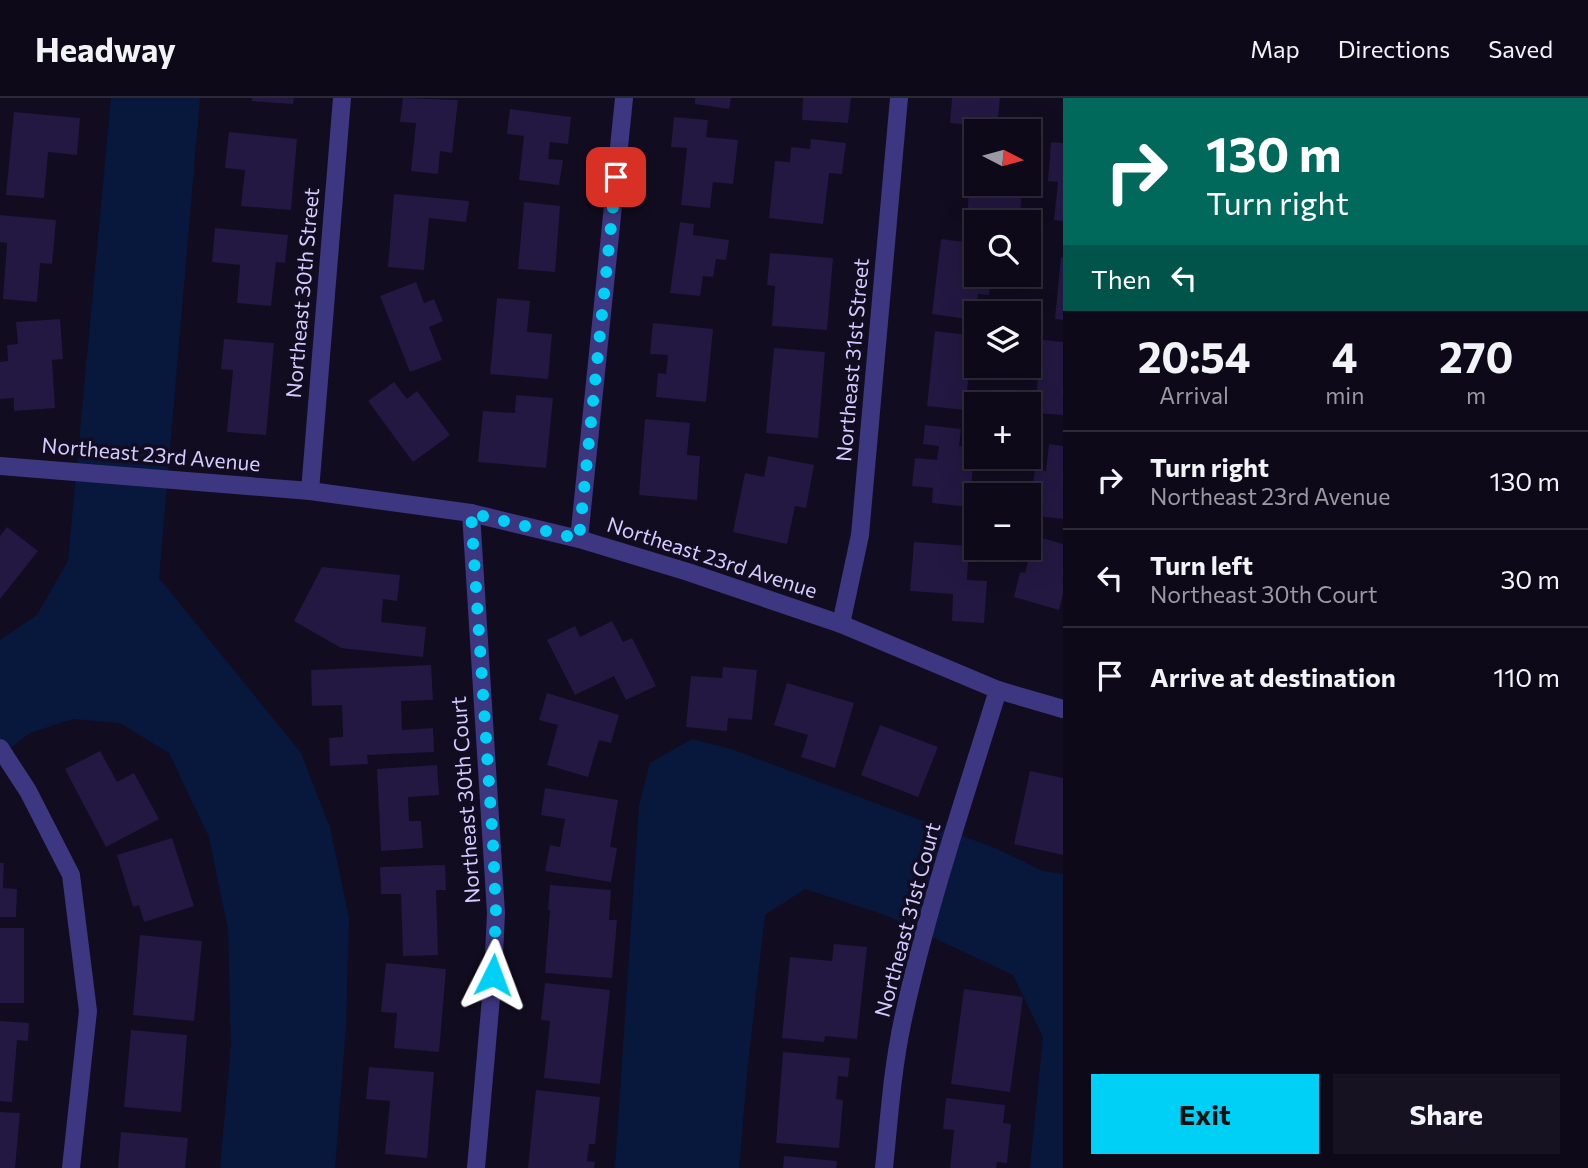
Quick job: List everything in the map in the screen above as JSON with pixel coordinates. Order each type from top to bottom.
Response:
[{"type":"street","name":"Northeast 30th Street","points":[[310,491],[342,98]]},
{"type":"street","points":[[579,539],[624,98]]},
{"type":"street","name":"Northeast 31st Street","points":[[841,624],[860,535],[899,98]]},
{"type":"street","name":"Northeast 23rd Avenue","points":[[0,466],[310,491],[471,513],[579,539],[688,572],[841,624],[998,690],[1063,709]]},
{"type":"street","name":"Northeast 30th Court","points":[[471,513],[496,913],[476,1168]]},
{"type":"street","name":"Northeast 31st Court","points":[[884,1168],[890,1103],[902,1026],[921,946],[998,690]]},
{"type":"street","points":[[0,748],[28,791],[71,876],[88,1011],[71,1168]]},
{"type":"water","points":[[111,98],[200,98],[159,578],[301,753],[330,828],[349,918],[346,1027],[335,1168],[220,1168],[231,1045],[228,929],[209,837],[169,753],[120,723],[73,719],[30,733],[0,756],[0,640],[37,615],[68,561]]},
{"type":"water","points":[[692,739],[734,750],[995,848],[1043,871],[1063,874],[1063,1168],[1030,1168],[1043,1037],[1013,975],[885,915],[805,889],[765,915],[739,1168],[615,1168],[639,805],[650,763]]},
{"type":"building","points":[[252,98],[294,98],[293,104],[252,101]]},
{"type":"building","points":[[403,98],[458,100],[452,153],[440,151],[438,174],[411,171],[416,123],[400,122]]},
{"type":"building","points":[[695,98],[731,98],[729,109],[695,104]]},
{"type":"building","points":[[803,98],[851,98],[848,123],[802,120]]},
{"type":"building","points":[[952,98],[1000,98],[998,119],[964,119],[964,124],[950,123]]},
{"type":"building","points":[[510,109],[571,117],[568,144],[550,142],[548,159],[563,160],[559,185],[519,180],[524,136],[507,134]]},
{"type":"building","points":[[14,112],[80,118],[77,155],[48,152],[44,198],[6,195]]},
{"type":"building","points":[[674,117],[708,120],[706,137],[738,140],[733,184],[713,182],[710,208],[681,205],[687,148],[671,147]]},
{"type":"building","points":[[229,132],[297,139],[291,210],[241,206],[245,170],[225,168]]},
{"type":"building","points":[[811,139],[846,143],[842,174],[829,173],[823,224],[769,218],[775,161],[790,162],[791,147],[810,149]]},
{"type":"building","points":[[1051,142],[1063,143],[1063,221],[1054,220],[1058,182],[1048,181]]},
{"type":"building","points":[[394,194],[469,201],[466,222],[429,218],[424,270],[388,267]]},
{"type":"building","points":[[969,196],[1021,196],[1021,210],[968,210]]},
{"type":"building","points":[[524,202],[560,206],[555,272],[518,269]]},
{"type":"building","points":[[0,215],[56,220],[52,264],[40,263],[37,302],[3,299],[7,243],[0,242]]},
{"type":"building","points":[[680,222],[694,224],[693,235],[729,240],[726,260],[716,259],[713,277],[703,276],[700,296],[670,293]]},
{"type":"building","points":[[215,228],[288,235],[285,263],[276,262],[271,306],[237,303],[240,265],[212,262]]},
{"type":"building","points":[[941,239],[964,242],[964,287],[990,287],[989,295],[978,294],[977,301],[964,301],[964,319],[932,314]]},
{"type":"building","points":[[770,253],[833,258],[827,330],[772,326],[775,286],[767,285]]},
{"type":"building","points":[[1061,257],[1063,258],[1063,320],[1055,319]]},
{"type":"building","points":[[416,282],[424,303],[434,299],[443,321],[429,327],[442,360],[410,372],[380,296]]},
{"type":"building","points":[[497,298],[530,301],[527,332],[552,334],[548,379],[490,374]]},
{"type":"building","points":[[60,319],[63,359],[52,360],[55,408],[14,411],[14,398],[0,399],[0,362],[8,361],[7,345],[18,344],[16,322]]},
{"type":"building","points":[[653,323],[713,329],[706,402],[656,397],[658,373],[666,374],[668,355],[650,354]]},
{"type":"building","points":[[935,331],[964,335],[964,378],[968,378],[967,392],[964,392],[964,410],[927,406]]},
{"type":"building","points":[[224,339],[274,343],[266,435],[227,432],[233,370],[221,369]]},
{"type":"building","points":[[1041,340],[1063,342],[1063,415],[1041,413],[1041,392],[1037,392],[1038,378],[1041,378]]},
{"type":"building","points":[[774,348],[825,352],[818,438],[766,433]]},
{"type":"building","points":[[394,382],[407,399],[417,391],[450,435],[413,462],[368,401]]},
{"type":"building","points":[[516,395],[553,398],[546,468],[478,462],[483,411],[515,413]]},
{"type":"building","points":[[645,419],[690,423],[687,455],[700,456],[697,500],[639,495]]},
{"type":"building","points":[[925,425],[961,429],[959,446],[964,446],[964,469],[973,469],[971,483],[964,483],[964,506],[932,503],[933,488],[912,486],[915,458],[937,460],[939,446],[923,444]]},
{"type":"building","points":[[1049,444],[1063,446],[1063,519],[1041,516],[1041,483],[1033,483],[1035,469],[1046,471]]},
{"type":"building","points":[[768,456],[814,465],[806,508],[795,506],[787,544],[733,532],[745,473],[764,477]]},
{"type":"building","points":[[7,527],[38,551],[0,599],[0,536]]},
{"type":"building","points":[[1041,538],[1063,544],[1063,594],[1059,610],[1014,597],[1020,572],[1025,573],[1029,560],[1041,560]]},
{"type":"building","points":[[914,542],[964,546],[964,560],[968,560],[967,580],[987,581],[984,623],[952,621],[953,594],[910,591]]},
{"type":"building","points":[[322,567],[400,575],[397,601],[383,599],[381,622],[426,627],[423,657],[341,648],[294,621]]},
{"type":"building","points":[[612,621],[623,642],[632,638],[656,686],[626,700],[614,676],[575,695],[547,640],[575,626],[580,637]]},
{"type":"building","points":[[431,665],[433,700],[401,701],[402,730],[433,728],[434,752],[367,755],[368,764],[330,766],[329,738],[343,737],[342,705],[312,706],[311,670]]},
{"type":"building","points":[[723,667],[757,670],[752,720],[728,718],[727,731],[686,727],[691,676],[722,678]]},
{"type":"building","points":[[787,683],[854,703],[835,768],[801,757],[808,735],[774,725]]},
{"type":"building","points":[[547,693],[619,715],[611,743],[599,740],[588,777],[547,765],[558,725],[539,720]]},
{"type":"building","points":[[880,725],[938,747],[918,797],[861,775]]},
{"type":"building","points":[[100,751],[117,782],[134,773],[159,819],[106,847],[65,769]]},
{"type":"building","points":[[437,765],[439,795],[408,797],[409,821],[421,821],[423,848],[381,851],[377,769]]},
{"type":"building","points":[[1030,771],[1063,778],[1063,855],[1014,844]]},
{"type":"building","points":[[545,788],[618,800],[610,847],[617,848],[611,882],[545,871],[550,845],[560,847],[565,819],[541,815]]},
{"type":"building","points":[[172,838],[194,906],[144,922],[139,905],[133,907],[117,855]]},
{"type":"building","points":[[0,863],[4,863],[3,888],[17,889],[16,917],[0,917]]},
{"type":"building","points":[[445,865],[446,890],[436,890],[438,955],[403,956],[401,894],[381,894],[380,867]]},
{"type":"building","points":[[550,885],[611,890],[609,920],[617,920],[612,978],[545,973]]},
{"type":"building","points":[[0,928],[24,928],[24,1003],[0,1003]]},
{"type":"building","points":[[140,935],[202,941],[194,1021],[133,1015]]},
{"type":"building","points":[[834,944],[867,947],[857,1039],[825,1036],[824,1042],[782,1038],[790,957],[832,961]]},
{"type":"building","points":[[386,963],[446,969],[439,1052],[394,1048],[397,1013],[381,1012]]},
{"type":"building","points":[[545,983],[610,990],[600,1084],[544,1078],[550,1021],[541,1020]]},
{"type":"building","points":[[964,989],[1023,997],[1010,1092],[951,1084]]},
{"type":"building","points":[[0,1021],[29,1023],[28,1041],[17,1040],[12,1102],[0,1101]]},
{"type":"building","points":[[131,1030],[187,1035],[181,1112],[124,1107]]},
{"type":"building","points":[[783,1052],[850,1058],[848,1077],[838,1076],[836,1099],[843,1100],[839,1148],[776,1143]]},
{"type":"building","points":[[369,1067],[434,1072],[427,1158],[385,1154],[390,1101],[366,1099]]},
{"type":"building","points":[[536,1090],[600,1097],[595,1144],[589,1144],[587,1161],[595,1162],[594,1168],[528,1168]]},
{"type":"building","points":[[946,1098],[1005,1105],[1003,1123],[1011,1124],[1007,1163],[997,1162],[996,1168],[950,1168],[954,1130],[943,1129]]},
{"type":"building","points":[[0,1112],[20,1113],[15,1168],[0,1168]]},
{"type":"building","points":[[121,1132],[188,1138],[185,1168],[118,1168]]},
{"type":"building","points":[[784,1156],[837,1161],[836,1168],[783,1168]]},
{"type":"route","points":[[493,975],[496,913],[493,844],[471,513],[579,539],[616,177]]}]
